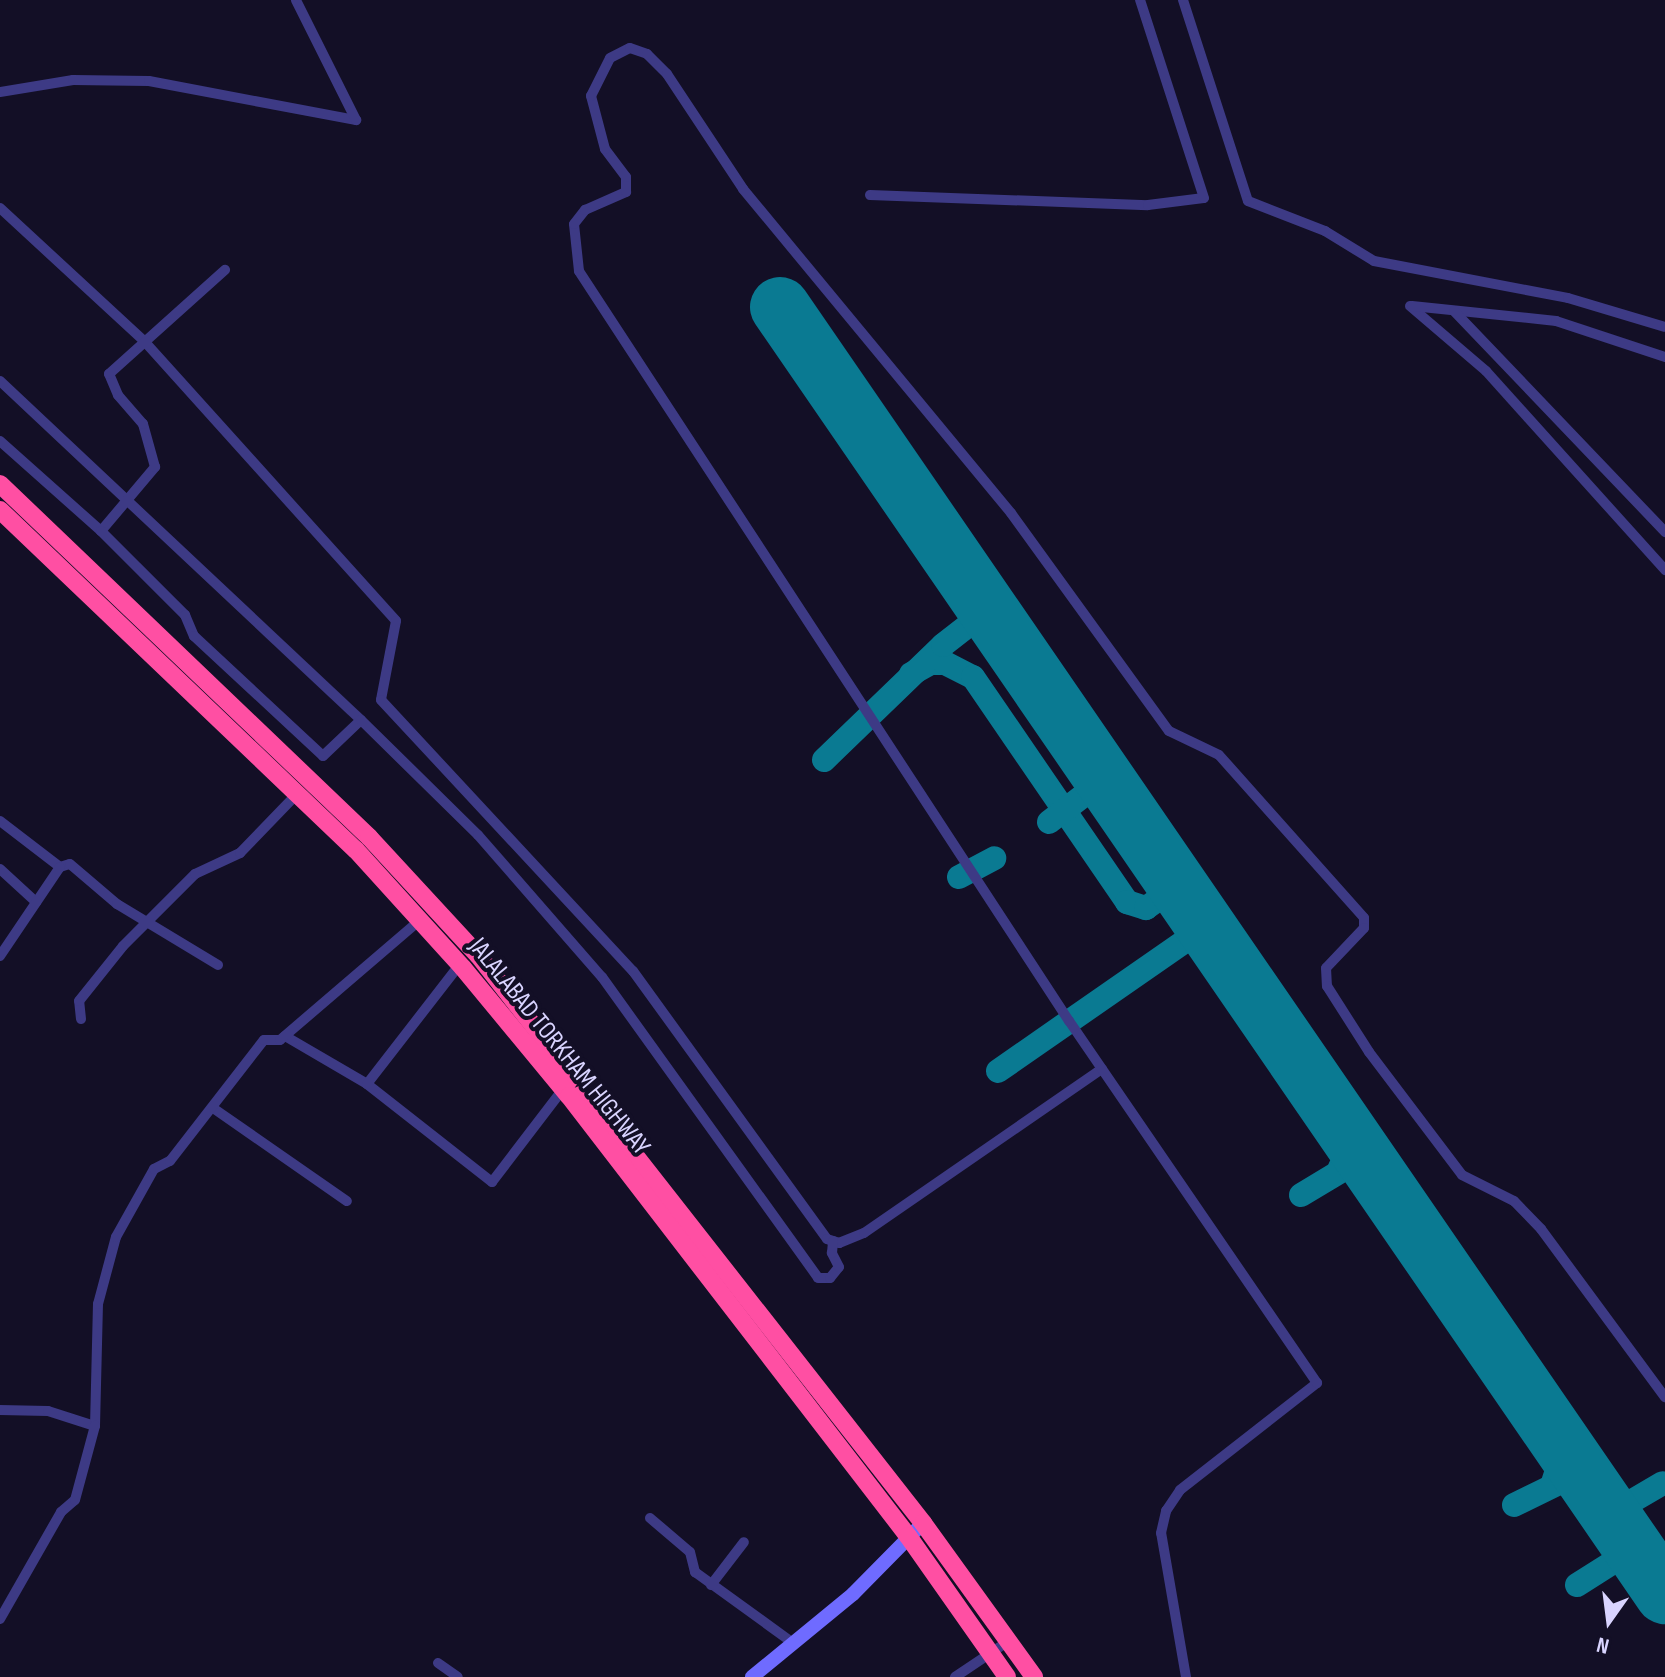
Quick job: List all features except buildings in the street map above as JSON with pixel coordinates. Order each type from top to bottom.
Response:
[{"type":"highway","points":[[0,484],[369,837],[478,955],[923,1523],[1034,1677]]},
{"type":"highway","name":"JALALABAD TORKHAM HIGHWAY","points":[[0,510],[298,793],[460,964],[563,1089],[908,1536],[1007,1677]]},
{"type":"street","points":[[0,92],[73,80],[149,81],[356,120],[296,0]]},
{"type":"street","points":[[870,195],[1148,205],[1204,198],[1140,0]]},
{"type":"street","points":[[1183,0],[1248,201],[1325,231],[1374,261],[1568,298],[1665,327]]},
{"type":"street","points":[[1186,1677],[1161,1533],[1166,1511],[1180,1490],[1317,1383],[1102,1069],[579,271],[574,224],[585,210],[626,192],[626,177],[605,149],[591,96],[610,58],[630,48],[647,54],[667,74],[743,189],[1011,513],[1169,731],[1219,755],[1364,918],[1364,928],[1326,968],[1327,986],[1462,1175],[1514,1201],[1541,1229],[1665,1397]]},
{"type":"street","points":[[0,208],[145,342],[396,621],[381,700],[633,971],[804,1212],[833,1241],[832,1253],[839,1267],[830,1278],[818,1278],[602,977],[478,835],[361,720],[126,503],[0,381]]},
{"type":"street","points":[[101,531],[155,467],[143,424],[118,395],[109,374],[225,270]]},
{"type":"street","points":[[1665,357],[1556,321],[1410,306],[1486,371],[1665,570]]},
{"type":"street","points":[[1454,311],[1665,532]]},
{"type":"street","points":[[0,441],[101,531],[185,615],[194,636],[323,756],[361,720]]},
{"type":"street","points":[[81,1019],[79,1001],[147,921],[195,874],[240,853],[298,793]]},
{"type":"street","points":[[0,821],[60,867]]},
{"type":"street","points":[[0,956],[60,867],[70,864],[90,884],[218,965]]},
{"type":"street","points":[[0,869],[36,902]]},
{"type":"street","points":[[0,1619],[61,1512],[75,1500],[95,1426],[98,1304],[116,1237],[154,1169],[170,1161],[264,1040],[285,1036],[420,920]]},
{"type":"street","points":[[367,1084],[460,964]]},
{"type":"street","points":[[285,1036],[367,1084],[492,1182],[563,1089]]},
{"type":"street","points":[[833,1241],[864,1233],[1102,1069]]},
{"type":"street","points":[[213,1108],[347,1201]]},
{"type":"street","points":[[0,1410],[48,1411],[95,1426]]},
{"type":"street","points":[[650,1518],[690,1552],[695,1572],[793,1643]]},
{"type":"street","points":[[752,1677],[853,1594],[923,1523]]},
{"type":"street","points":[[711,1585],[744,1542]]},
{"type":"street","points":[[955,1677],[1007,1642]]},
{"type":"street","points":[[438,1663],[458,1677]]},
{"type":"taxiway","points":[[975,619],[980,609],[977,592]]},
{"type":"taxiway","points":[[824,760],[943,645],[979,617],[994,618]]},
{"type":"taxiway","points":[[911,674],[931,663],[945,663],[973,677],[1127,902],[1146,908],[1177,886]]},
{"type":"taxiway","points":[[1092,760],[1098,773],[1096,786]]},
{"type":"taxiway","points":[[1049,822],[1096,786],[1113,790]]},
{"type":"taxiway","points":[[959,877],[994,858]]},
{"type":"taxiway","points":[[1192,936],[1200,924],[1194,908]]},
{"type":"taxiway","points":[[998,1071],[1192,936],[1205,934],[1219,946]]},
{"type":"taxiway","points":[[1332,1111],[1349,1150],[1340,1168]]},
{"type":"taxiway","points":[[1301,1195],[1351,1165],[1364,1167],[1384,1185]]},
{"type":"taxiway","points":[[1548,1425],[1561,1458],[1553,1482]]},
{"type":"taxiway","points":[[1514,1505],[1565,1480],[1602,1502]]},
{"type":"taxiway","points":[[1610,1514],[1663,1483]]},
{"type":"taxiway","points":[[1577,1585],[1634,1549]]},
{"type":"runway","points":[[780,307],[1665,1594]]}]
